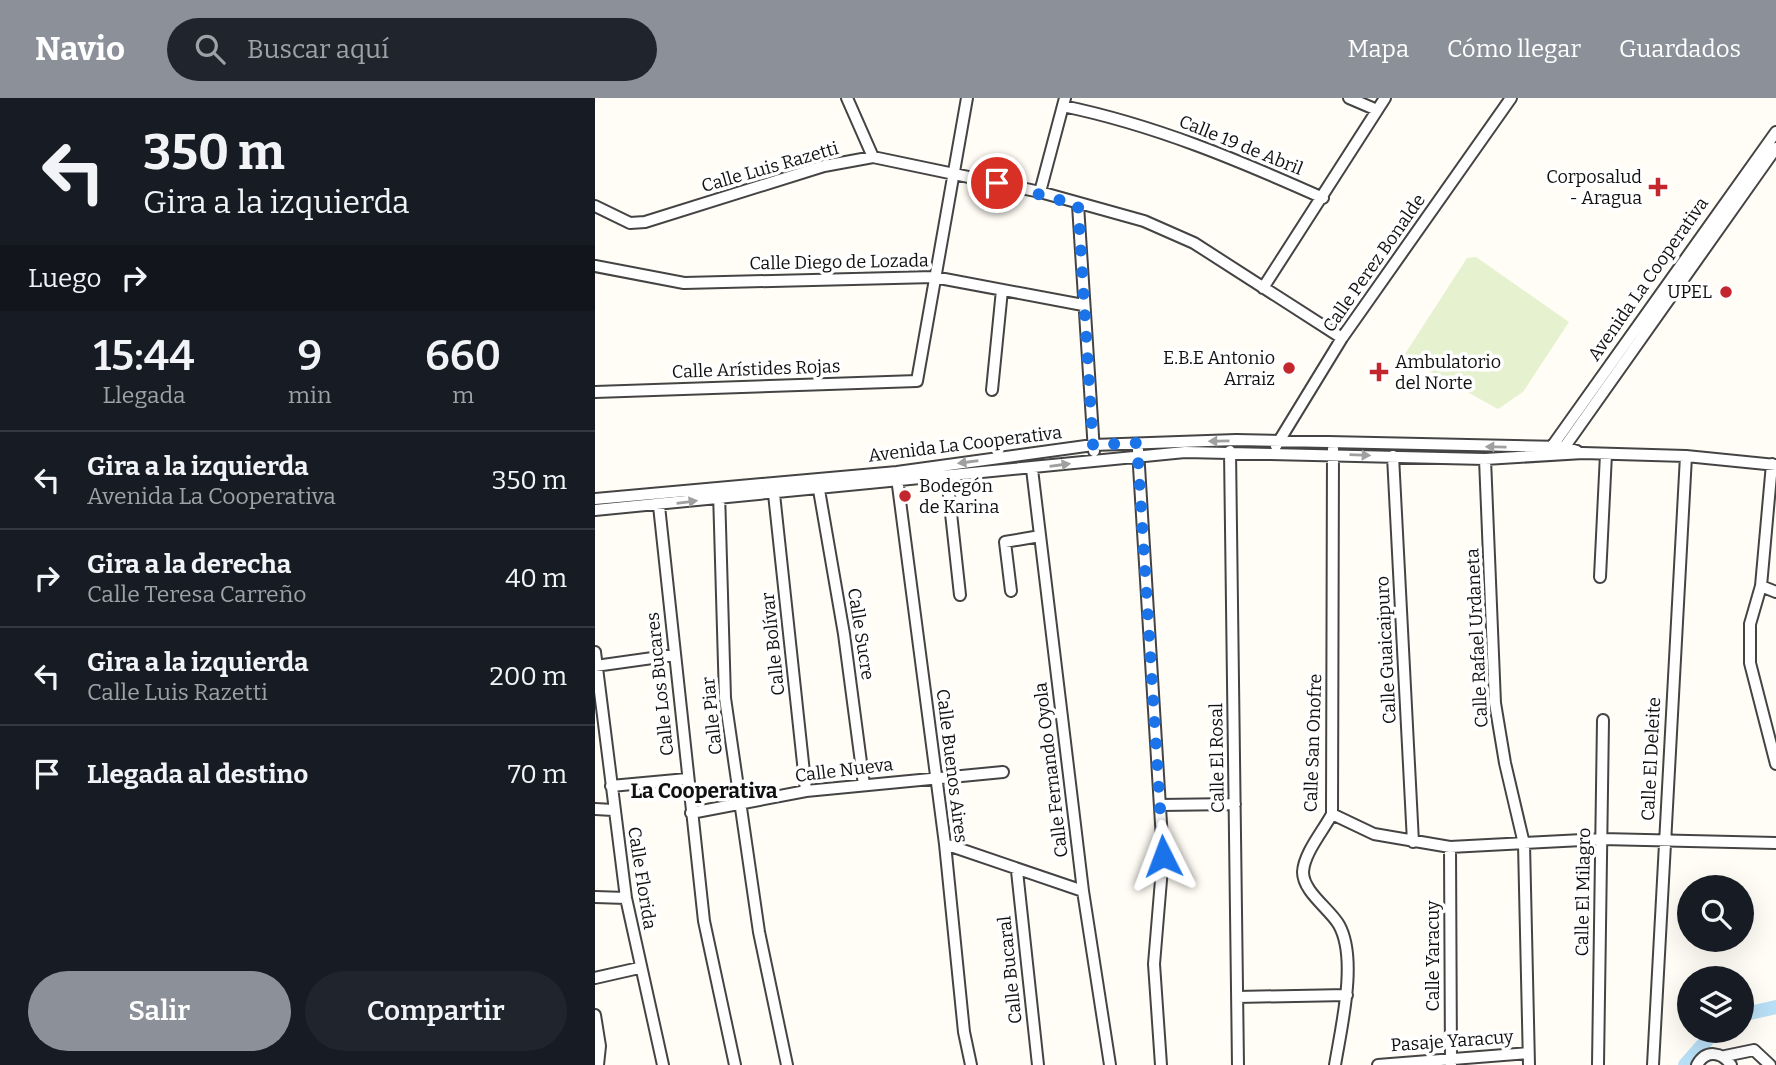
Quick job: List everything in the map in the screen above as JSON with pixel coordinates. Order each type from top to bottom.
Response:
[{"type":"street","points":[[847,98],[873,158]]},
{"type":"street","points":[[934,277],[967,98]]},
{"type":"street","points":[[1349,98],[1377,110]]},
{"type":"street","points":[[1263,288],[1385,98]]},
{"type":"street","name":"Calle Perez Bonalde","points":[[1276,447],[1342,338],[1511,98]]},
{"type":"street","points":[[1040,192],[1064,102]]},
{"type":"street","name":"Calle 19 de Abril","points":[[1064,102],[1182,138],[1323,198]]},
{"type":"street","name":"Avenida La Cooperativa","points":[[1555,452],[1776,132]]},
{"type":"street","name":"Avenida La Cooperativa","points":[[1332,449],[1393,456],[1485,458],[1555,452],[1776,148]]},
{"type":"street","name":"Calle Luis Razetti","points":[[595,206],[630,223],[645,222],[824,166],[873,158],[1040,192],[1078,205],[1145,220],[1195,243],[1342,338]]},
{"type":"street","points":[[1078,205],[1095,461]]},
{"type":"street","name":"Calle Diego de Lozada","points":[[595,266],[684,283],[934,277],[1083,305]]},
{"type":"street","name":"Calle Arístides Rojas","points":[[595,391],[917,381],[934,277]]},
{"type":"street","points":[[992,390],[1002,290]]},
{"type":"street","points":[[1137,443],[1163,856],[1154,964],[1161,1065]]},
{"type":"street","name":"Avenida La Cooperativa","points":[[595,510],[819,490],[1093,445],[1137,443],[1686,456],[1774,464]]},
{"type":"street","name":"Avenida La Cooperativa","points":[[595,499],[657,495],[719,486],[947,477],[1139,456],[1276,447]]},
{"type":"street","name":"Calle San Onofre","points":[[1332,449],[1332,814],[1304,863],[1303,876],[1308,888],[1341,928],[1347,995],[1335,1065]]},
{"type":"street","name":"Calle El Rosal","points":[[1230,451],[1238,1065]]},
{"type":"street","points":[[1600,577],[1606,454]]},
{"type":"street","name":"Calle Guaicaipuro","points":[[1393,456],[1413,842]]},
{"type":"street","name":"Calle El Deleite","points":[[1653,1065],[1686,456]]},
{"type":"street","name":"Calle Rafael Urdaneta","points":[[1485,458],[1495,703],[1505,764],[1524,844],[1529,1065]]},
{"type":"street","points":[[1774,464],[1761,586],[1750,624],[1751,663],[1776,764]]},
{"type":"street","name":"Calle Fernando Oyola","points":[[1032,469],[1083,891],[1110,1065]]},
{"type":"street","name":"Calle Buenos Aires","points":[[897,477],[945,844],[964,1032],[971,1065]]},
{"type":"street","points":[[947,477],[960,596]]},
{"type":"street","name":"Calle Piar","points":[[719,486],[725,698],[759,932],[787,1065]]},
{"type":"street","name":"Calle Sucre","points":[[819,490],[844,634],[864,785]]},
{"type":"street","name":"Calle Bolívar","points":[[774,494],[806,791]]},
{"type":"street","name":"Calle Los Bucares","points":[[659,506],[703,921],[735,1065]]},
{"type":"street","points":[[1011,590],[1005,542],[1040,536]]},
{"type":"street","points":[[1761,586],[1776,592]]},
{"type":"street","name":"Calle Florida","points":[[595,652],[600,734],[611,786],[626,898],[639,968],[663,1065]]},
{"type":"street","points":[[596,665],[674,655]]},
{"type":"street","name":"Calle El Milagro","points":[[1598,1065],[1602,720]]},
{"type":"street","name":"Calle Nueva","points":[[691,813],[806,791],[1003,772]]},
{"type":"street","points":[[611,786],[687,779]]},
{"type":"street","points":[[1160,805],[1235,804]]},
{"type":"street","points":[[595,809],[613,810]]},
{"type":"street","points":[[1332,814],[1374,834],[1450,847],[1602,839],[1776,843]]},
{"type":"street","points":[[945,844],[1017,871],[1083,891]]},
{"type":"street","name":"Calle Yaracuy","points":[[1450,847],[1451,1062]]},
{"type":"street","name":"Calle Bucaral","points":[[1017,871],[1038,1065]]},
{"type":"street","points":[[595,897],[626,898]]},
{"type":"street","points":[[595,978],[639,968]]},
{"type":"street","points":[[1237,997],[1347,995]]},
{"type":"street","points":[[595,1015],[600,1046],[598,1065]]},
{"type":"street","points":[[1697,1065],[1706,1056],[1715,1053],[1728,1061],[1754,1050],[1770,1065]]},
{"type":"street","name":"Pasaje Yaracuy","points":[[1378,1065],[1451,1062],[1528,1053]]},
{"type":"green space","points":[[1476,257],[1569,322],[1523,392],[1498,409],[1403,357],[1467,258]]},
{"type":"waterway","points":[[1754,1012],[1776,1007]]},
{"type":"waterway","points":[[1685,1065],[1704,1043]]},
{"type":"place","name":"Corposalud - Aragua","points":[[1658,187]]},
{"type":"place","name":"UPEL","points":[[1726,292]]},
{"type":"place","name":"E.B.E Antonio Arraiz","points":[[1289,368]]},
{"type":"place","name":"Ambulatorio del Norte","points":[[1379,372]]},
{"type":"place","name":"Bodegón de Karina","points":[[905,496]]},
{"type":"district","name":"La Cooperativa","points":[[704,791]]},
{"type":"route","points":[[997,183],[1040,192],[1078,205],[1093,445],[1137,443],[1163,856]]}]
